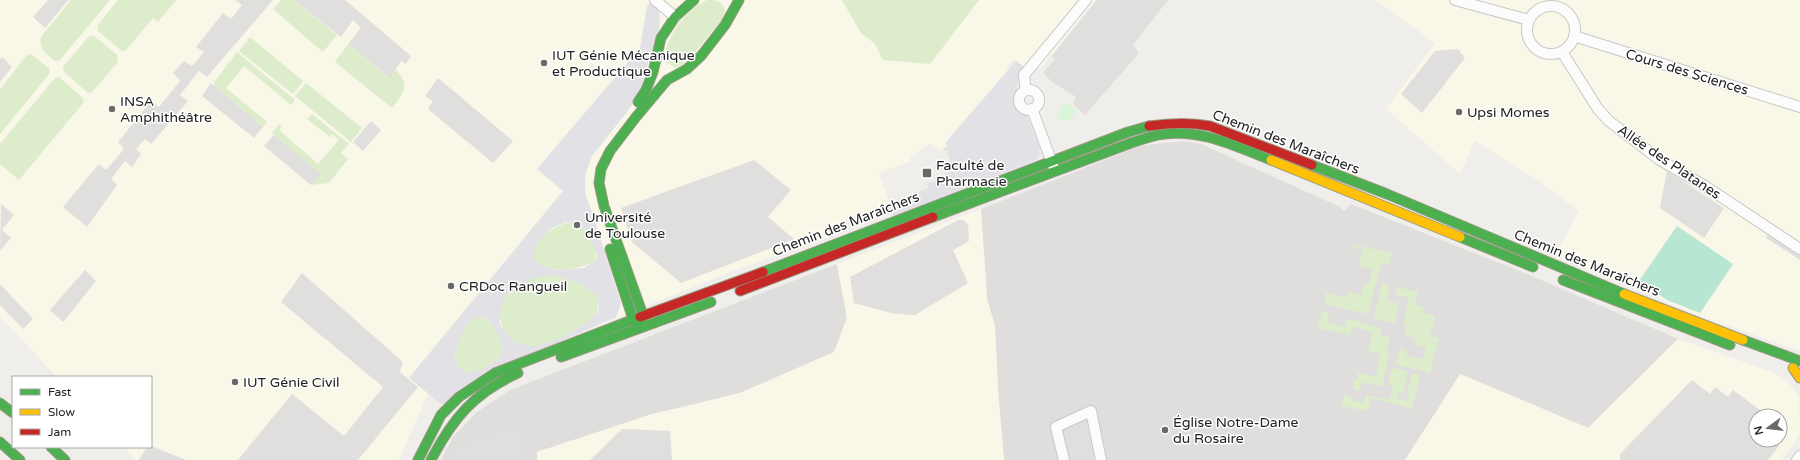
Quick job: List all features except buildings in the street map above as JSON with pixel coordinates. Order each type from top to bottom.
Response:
[{"type":"main road","points":[[641,328],[632,319],[596,208],[590,188],[591,172],[599,152],[632,111],[646,90],[653,72],[661,38],[675,17],[694,0]]},
{"type":"main road","points":[[727,0],[731,12]]},
{"type":"main road","points":[[641,328],[643,315],[604,206],[600,188],[600,169],[608,153],[667,80],[687,69],[701,56],[725,25],[739,0]]},
{"type":"main road","points":[[657,55],[663,70],[674,75]]},
{"type":"main road","name":"Chemin des Maraîchers","points":[[418,460],[441,415],[459,397],[495,374],[632,319],[708,293],[1143,127],[1168,123],[1194,123],[1210,126],[1387,194],[1570,272],[1671,313],[1800,361]]},
{"type":"main road","name":"Chemin des Maraîchers","points":[[431,460],[452,422],[460,412],[480,395],[509,377],[1131,143],[1159,135],[1190,134],[1214,138],[1383,205],[1671,324],[1761,354],[1796,369]]},
{"type":"main road","points":[[1796,369],[1800,378]]},
{"type":"main road","points":[[0,403],[12,412]]},
{"type":"main road","points":[[0,442],[20,460]]},
{"type":"main road","points":[[52,448],[65,460]]},
{"type":"street","points":[[655,0],[675,17]]},
{"type":"street","points":[[1056,171],[1032,109],[1038,103],[1038,97],[1035,92],[1027,90],[1024,75],[1086,0]]},
{"type":"street","points":[[1455,0],[1529,20]]},
{"type":"street","points":[[1551,6],[1560,8],[1572,18],[1574,36],[1568,47],[1562,52],[1548,54],[1538,50],[1532,45],[1528,36],[1529,20],[1535,12],[1542,8],[1551,6]]},
{"type":"street","name":"Cours des Sciences","points":[[1574,36],[1800,107]]},
{"type":"street","name":"Allée des Platanes","points":[[1562,52],[1598,109],[1609,122],[1660,160],[1705,186],[1800,249]]},
{"type":"street","points":[[1064,460],[1056,427],[1092,411],[1101,460]]},
{"type":"street","points":[[1797,460],[1800,456]]},
{"type":"shaded area","points":[[0,0],[1095,0],[1040,69],[1033,63],[1023,66],[1013,59],[1007,67],[1009,69],[957,130],[947,147],[939,150],[932,144],[927,145],[910,158],[911,161],[879,173],[890,203],[846,219],[843,232],[742,267],[463,381],[438,371],[399,460],[136,460],[125,448],[152,448],[152,376],[56,376],[0,317]]},
{"type":"shaded area","points":[[48,0],[68,0],[45,28],[33,17]]},
{"type":"shaded area","points":[[235,0],[273,0],[207,77],[199,71],[180,95],[188,101],[151,144],[145,139],[136,149],[141,154],[132,167],[125,161],[111,179],[117,185],[87,227],[63,207],[99,164],[106,170],[124,149],[118,142],[151,101],[159,107],[180,81],[173,73],[184,61],[192,66],[204,52],[196,47],[223,13],[231,19],[242,5]]},
{"type":"shaded area","points":[[294,0],[345,0],[411,56],[406,64],[401,61],[390,78],[348,44],[361,28],[353,20],[341,37]]},
{"type":"shaded area","points":[[1097,0],[1168,0],[1133,45],[1139,53],[1085,115],[1073,104],[1076,97],[1051,81],[1043,73],[1055,59],[1052,56]]},
{"type":"shaded area","points":[[1375,0],[1800,0],[1800,351],[1703,317],[1555,256],[1579,211],[1539,181],[1475,141],[1460,174],[1386,109],[1435,43]]},
{"type":"shaded area","points":[[650,3],[658,9],[660,17],[659,30],[642,86],[639,94],[627,112],[592,156],[585,176],[585,193],[621,303],[616,317],[475,379],[442,405],[409,378],[563,191],[537,169],[640,48],[647,6]],"holes":[[[573,221],[582,226],[588,233],[597,256],[595,261],[584,268],[557,270],[539,265],[533,257],[533,253],[538,242],[547,232],[556,226]],[[550,275],[574,281],[586,287],[598,298],[599,309],[588,322],[559,339],[536,346],[528,346],[518,343],[511,338],[501,326],[499,321],[502,304],[507,294],[515,286],[534,278]],[[477,316],[488,319],[498,333],[503,348],[498,359],[480,370],[466,373],[457,366],[455,355],[462,334],[468,323]]]},
{"type":"shaded area","points":[[1458,49],[1465,58],[1422,113],[1401,94],[1435,51]]},
{"type":"shaded area","points":[[2,57],[12,67],[0,82],[0,59]]},
{"type":"shaded area","points":[[1016,61],[1023,66],[1019,75],[1015,102],[1019,110],[1027,116],[1040,149],[1039,156],[1036,160],[893,217],[888,204],[928,188],[927,184],[946,177],[945,173],[954,170],[947,152],[949,149],[944,151],[943,148],[947,147],[946,142]]},
{"type":"shaded area","points":[[438,78],[513,141],[493,163],[428,109],[433,101],[425,96]]},
{"type":"shaded area","points":[[211,83],[263,127],[254,138],[202,96]]},
{"type":"shaded area","points":[[371,121],[381,130],[363,151],[353,142]]},
{"type":"shaded area","points":[[274,135],[321,174],[311,185],[264,146]]},
{"type":"shaded area","points":[[1182,141],[1201,144],[1340,207],[1344,211],[1351,204],[1527,274],[1678,339],[1588,428],[1461,374],[1405,460],[1004,460],[998,391],[995,326],[987,299],[981,209],[1140,146]]},
{"type":"shaded area","points":[[754,160],[791,190],[768,217],[794,239],[681,283],[632,242],[621,208]]},
{"type":"shaded area","points":[[1667,171],[1724,208],[1704,238],[1660,208]]},
{"type":"shaded area","points":[[1,204],[14,215],[2,230],[11,238],[0,251]]},
{"type":"shaded area","points":[[981,209],[987,299],[995,326],[998,391],[1004,460],[537,460],[537,452],[649,415],[740,393],[834,352],[847,318],[837,264]]},
{"type":"shaded area","points":[[958,220],[963,220],[968,224],[969,241],[953,250],[968,283],[915,315],[891,313],[854,303],[850,277]]},
{"type":"shaded area","points":[[1769,232],[1800,253],[1800,260],[1766,238]]},
{"type":"shaded area","points":[[837,264],[847,318],[834,352],[740,393],[649,415],[538,452],[537,460],[441,460],[453,437],[477,412],[510,390]]},
{"type":"shaded area","points":[[85,270],[96,281],[63,322],[50,310]]},
{"type":"shaded area","points":[[302,273],[403,362],[400,372],[418,387],[358,460],[238,460],[292,394],[344,436],[383,387],[281,302]]},
{"type":"shaded area","points":[[0,284],[33,319],[23,329],[0,305]]},
{"type":"shaded area","points":[[1678,339],[1775,373],[1788,382],[1799,397],[1800,431],[1796,441],[1781,460],[1405,460],[1460,374],[1588,428]]},
{"type":"shaded area","points":[[1692,380],[1710,394],[1715,387],[1728,397],[1733,390],[1757,408],[1748,408],[1748,448],[1777,448],[1768,460],[1620,460],[1620,454]]},
{"type":"shaded area","points":[[1091,405],[1107,460],[1062,460],[1053,422]]},
{"type":"shaded area","points":[[516,427],[527,452],[508,460],[450,460],[448,455]]},
{"type":"shaded area","points":[[622,429],[670,431],[672,460],[590,460]]},
{"type":"shaded area","points":[[152,446],[186,460],[139,460],[146,449],[152,448]]},
{"type":"green space","points":[[71,0],[110,0],[60,60],[55,61],[42,48],[40,41],[41,37]]},
{"type":"green space","points":[[118,0],[176,0],[158,22],[153,18],[126,50],[122,51],[98,31],[98,25]]},
{"type":"green space","points":[[281,0],[294,0],[337,35],[323,52],[273,9]]},
{"type":"green space","points":[[707,0],[714,0],[723,5],[725,12],[722,20],[685,64],[675,68],[666,62],[664,57],[666,48],[674,31],[692,10]]},
{"type":"green space","points":[[842,0],[979,0],[930,64],[883,60],[875,44],[861,33]]},
{"type":"green space","points":[[89,36],[94,36],[117,55],[118,62],[92,92],[88,93],[64,72],[63,67]]},
{"type":"green space","points":[[250,37],[303,81],[293,94],[239,51]]},
{"type":"green space","points":[[348,44],[389,78],[396,70],[401,76],[404,89],[392,108],[335,62]]},
{"type":"green space","points":[[237,52],[295,100],[291,105],[244,66],[226,88],[267,122],[263,127],[214,86],[215,81]]},
{"type":"green space","points":[[31,54],[50,69],[49,74],[0,134],[0,89],[27,55]]},
{"type":"green space","points":[[59,77],[83,98],[84,102],[19,180],[0,164],[0,144],[55,78]]},
{"type":"green space","points":[[306,83],[362,128],[351,142],[295,96]]},
{"type":"green space","points":[[1065,101],[1077,111],[1070,120],[1062,121],[1056,116]]},
{"type":"green space","points":[[312,114],[349,144],[341,153],[348,159],[329,183],[311,185],[320,174],[272,133],[279,124],[282,126],[279,130],[318,164],[339,140],[332,134],[330,137],[307,119]]},
{"type":"green space","points":[[573,221],[583,227],[591,238],[595,250],[595,261],[581,267],[561,270],[543,267],[537,263],[533,257],[533,251],[535,245],[540,239],[553,229],[567,222]]},
{"type":"green space","points":[[1677,226],[1733,264],[1700,313],[1667,300],[1639,281]]},
{"type":"green space","points":[[1354,245],[1392,253],[1389,265],[1381,263],[1368,314],[1324,304],[1326,293],[1347,298],[1349,291],[1361,295],[1364,284],[1369,285],[1373,269],[1359,266],[1363,249],[1354,248]]},
{"type":"green space","points":[[550,275],[564,277],[583,285],[598,298],[599,303],[597,312],[592,319],[585,324],[556,341],[536,346],[520,344],[505,332],[499,315],[500,306],[504,297],[514,286],[524,280]]},
{"type":"green space","points":[[1382,284],[1390,286],[1387,300],[1399,304],[1395,323],[1374,319]]},
{"type":"green space","points":[[1396,287],[1418,292],[1415,305],[1424,307],[1423,313],[1435,316],[1430,336],[1439,338],[1430,373],[1396,365],[1400,348],[1407,350],[1406,355],[1423,359],[1426,348],[1415,345],[1416,338],[1404,335],[1407,326],[1403,325],[1409,298],[1395,294]]},
{"type":"green space","points":[[1322,311],[1329,312],[1328,323],[1345,327],[1346,320],[1360,321],[1360,323],[1382,329],[1380,335],[1390,338],[1386,354],[1389,355],[1382,387],[1362,382],[1360,391],[1353,389],[1354,380],[1357,380],[1358,373],[1376,376],[1380,354],[1368,351],[1372,332],[1352,327],[1350,335],[1318,328]]},
{"type":"green space","points":[[477,316],[491,322],[498,332],[503,348],[498,358],[489,366],[472,373],[466,373],[457,366],[455,353],[462,331],[472,319]]},
{"type":"green space","points":[[1392,368],[1408,372],[1403,393],[1399,392],[1397,398],[1408,401],[1409,396],[1407,395],[1412,373],[1420,375],[1412,409],[1371,398],[1368,411],[1341,406],[1344,395],[1351,396],[1351,400],[1364,403],[1366,395],[1390,400],[1393,386],[1388,385]]},
{"type":"traffic: fast","points":[[638,102],[646,90],[653,72],[661,38],[675,17],[694,0]]},
{"type":"traffic: fast","points":[[641,323],[643,315],[604,206],[599,183],[601,169],[610,151],[667,80],[687,69],[701,56],[725,25],[739,0]]},
{"type":"traffic: fast","points":[[763,272],[1128,132],[1149,126]]},
{"type":"traffic: fast","points":[[933,217],[1131,143],[1158,135],[1173,133],[1216,139],[1271,160]]},
{"type":"traffic: fast","points":[[1312,165],[1387,194],[1624,294]]},
{"type":"traffic: fast","points":[[1460,237],[1533,267]]},
{"type":"traffic: fast","points":[[610,249],[633,319],[639,326]]},
{"type":"traffic: fast","points":[[1563,280],[1730,345]]},
{"type":"traffic: fast","points":[[561,357],[711,302]]},
{"type":"traffic: fast","points":[[418,460],[441,415],[459,397],[495,373],[640,317]]},
{"type":"traffic: fast","points":[[1743,340],[1800,361]]},
{"type":"traffic: fast","points":[[431,460],[439,445],[466,408],[489,389],[518,373]]},
{"type":"traffic: fast","points":[[0,403],[12,412]]},
{"type":"traffic: fast","points":[[0,442],[20,460]]},
{"type":"traffic: fast","points":[[52,448],[65,460]]},
{"type":"traffic: slow","points":[[1271,160],[1460,237]]},
{"type":"traffic: slow","points":[[1624,294],[1743,340]]},
{"type":"traffic: slow","points":[[1793,368],[1800,378]]},
{"type":"traffic: jam","points":[[1149,126],[1180,123],[1210,126],[1312,165]]},
{"type":"traffic: jam","points":[[740,291],[933,217]]},
{"type":"traffic: jam","points":[[640,317],[763,272]]},
{"type":"place","name":"IUT Génie Mécanique et Productique","points":[[544,63]]},
{"type":"place","name":"INSA Amphithéâtre","points":[[112,109]]},
{"type":"place","name":"Upsi Momes","points":[[1459,112]]},
{"type":"place","name":"Faculté de Pharmacie","points":[[927,173]]},
{"type":"place","name":"Université de Toulouse","points":[[577,225]]},
{"type":"place","name":"CRDoc Rangueil","points":[[451,286]]},
{"type":"place","name":"IUT Génie Civil","points":[[235,382]]},
{"type":"place","name":"Église Notre-Dame du Rosaire","points":[[1165,430]]}]
